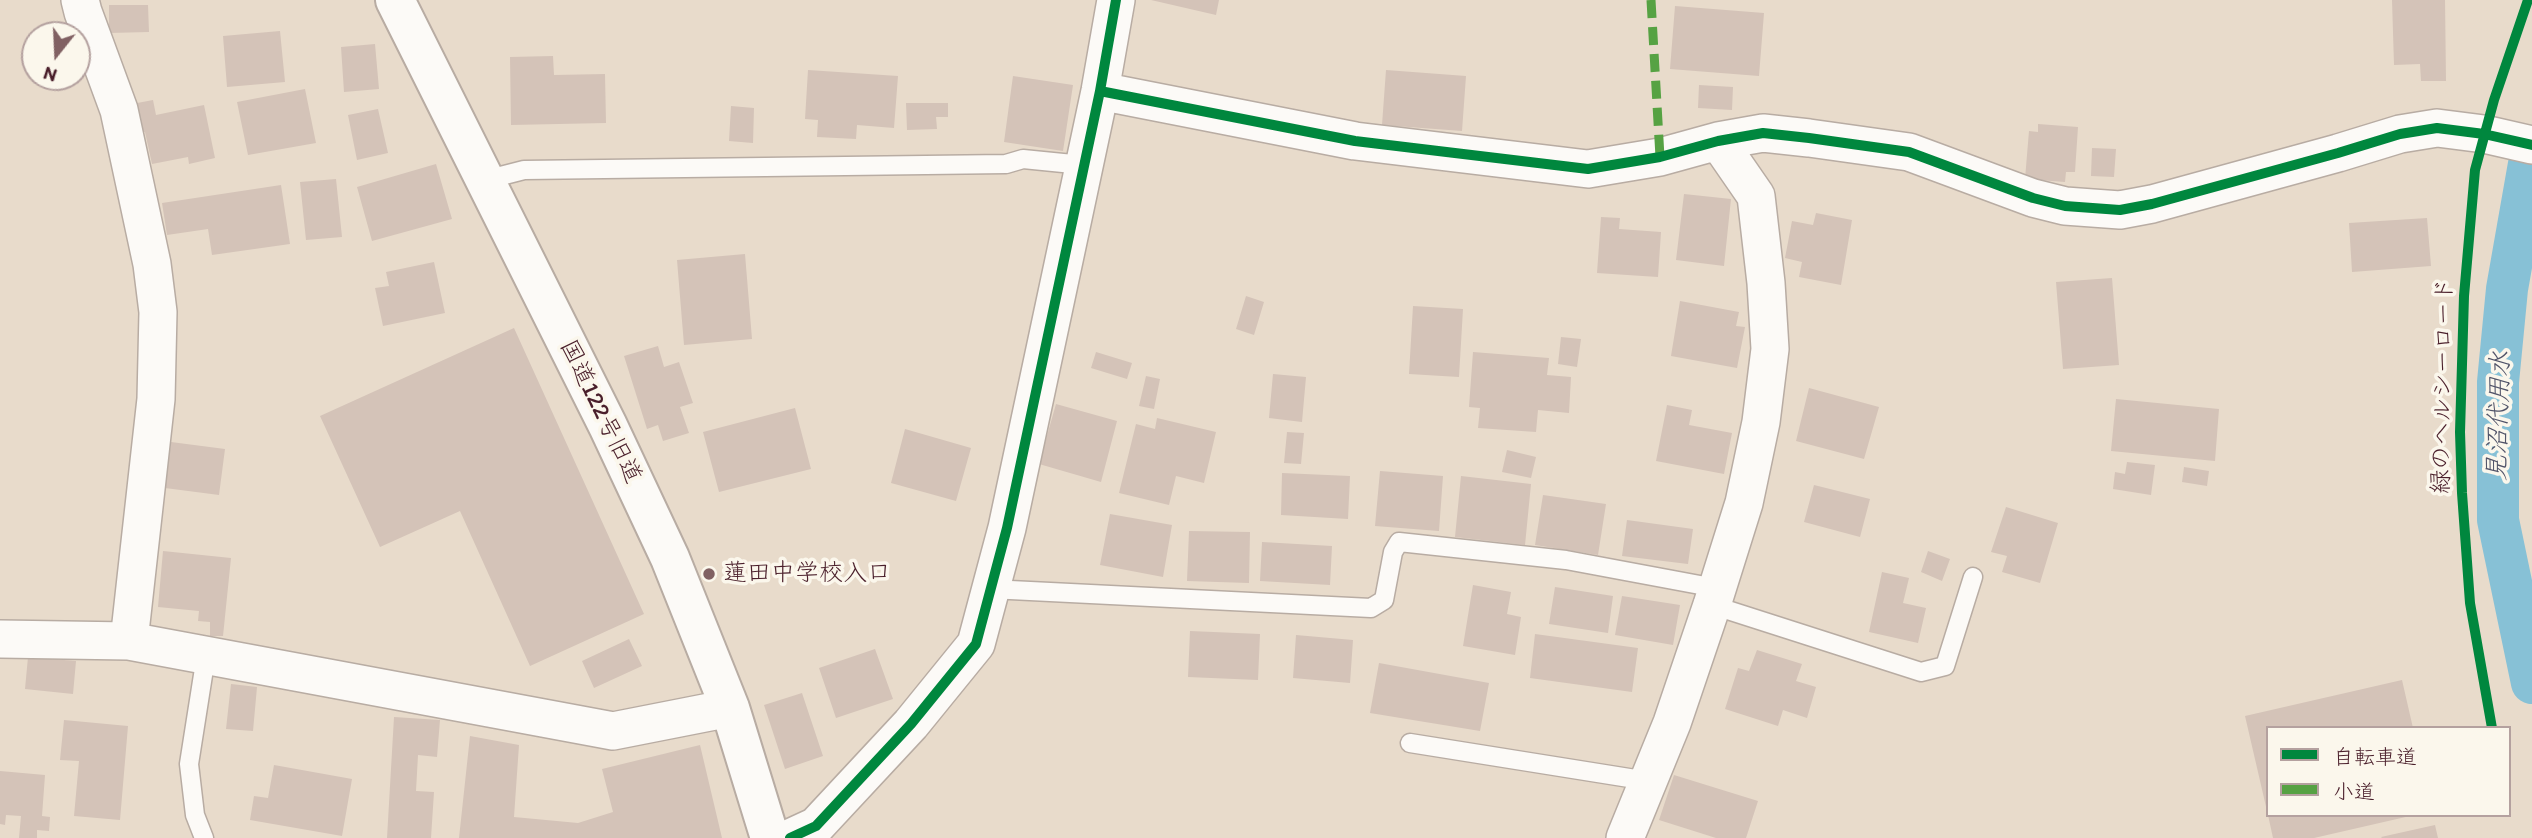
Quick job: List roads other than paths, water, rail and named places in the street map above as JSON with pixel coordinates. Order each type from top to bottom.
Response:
[{"type":"street","points":[[80,0],[119,110],[152,264],[158,312],[156,399],[129,641]]},
{"type":"street","name":"国道122号旧道","points":[[394,0],[608,426],[664,546],[730,709],[770,838]]},
{"type":"street","points":[[790,838],[816,826],[911,723],[976,644],[1007,528],[1100,91],[1116,0]]},
{"type":"street","points":[[1100,91],[1355,141],[1588,169],[1660,157],[1718,141],[1763,133],[1909,152],[2033,198],[2065,206],[2120,210],[2179,197],[2400,134],[2437,128],[2518,141]]},
{"type":"street","points":[[1625,838],[1672,723],[1745,503],[1761,422],[1770,349],[1756,196],[1718,141]]},
{"type":"street","points":[[0,639],[129,641],[613,731],[730,709]]},
{"type":"lane","points":[[485,180],[524,170],[1006,164],[1023,159],[1083,165]]},
{"type":"lane","points":[[990,589],[1371,608],[1384,600],[1393,552],[1399,542],[1566,560],[1714,597],[1922,672],[1945,666],[1973,576]]},
{"type":"lane","points":[[204,838],[195,815],[189,764],[206,656]]},
{"type":"lane","points":[[1410,743],[1648,781]]},
{"type":"waterway","name":"見沼代用水","points":[[2532,147],[2507,289],[2498,382],[2498,520],[2532,683]]},
{"type":"place","name":"蓮田中学校入口","points":[[709,574]]}]
